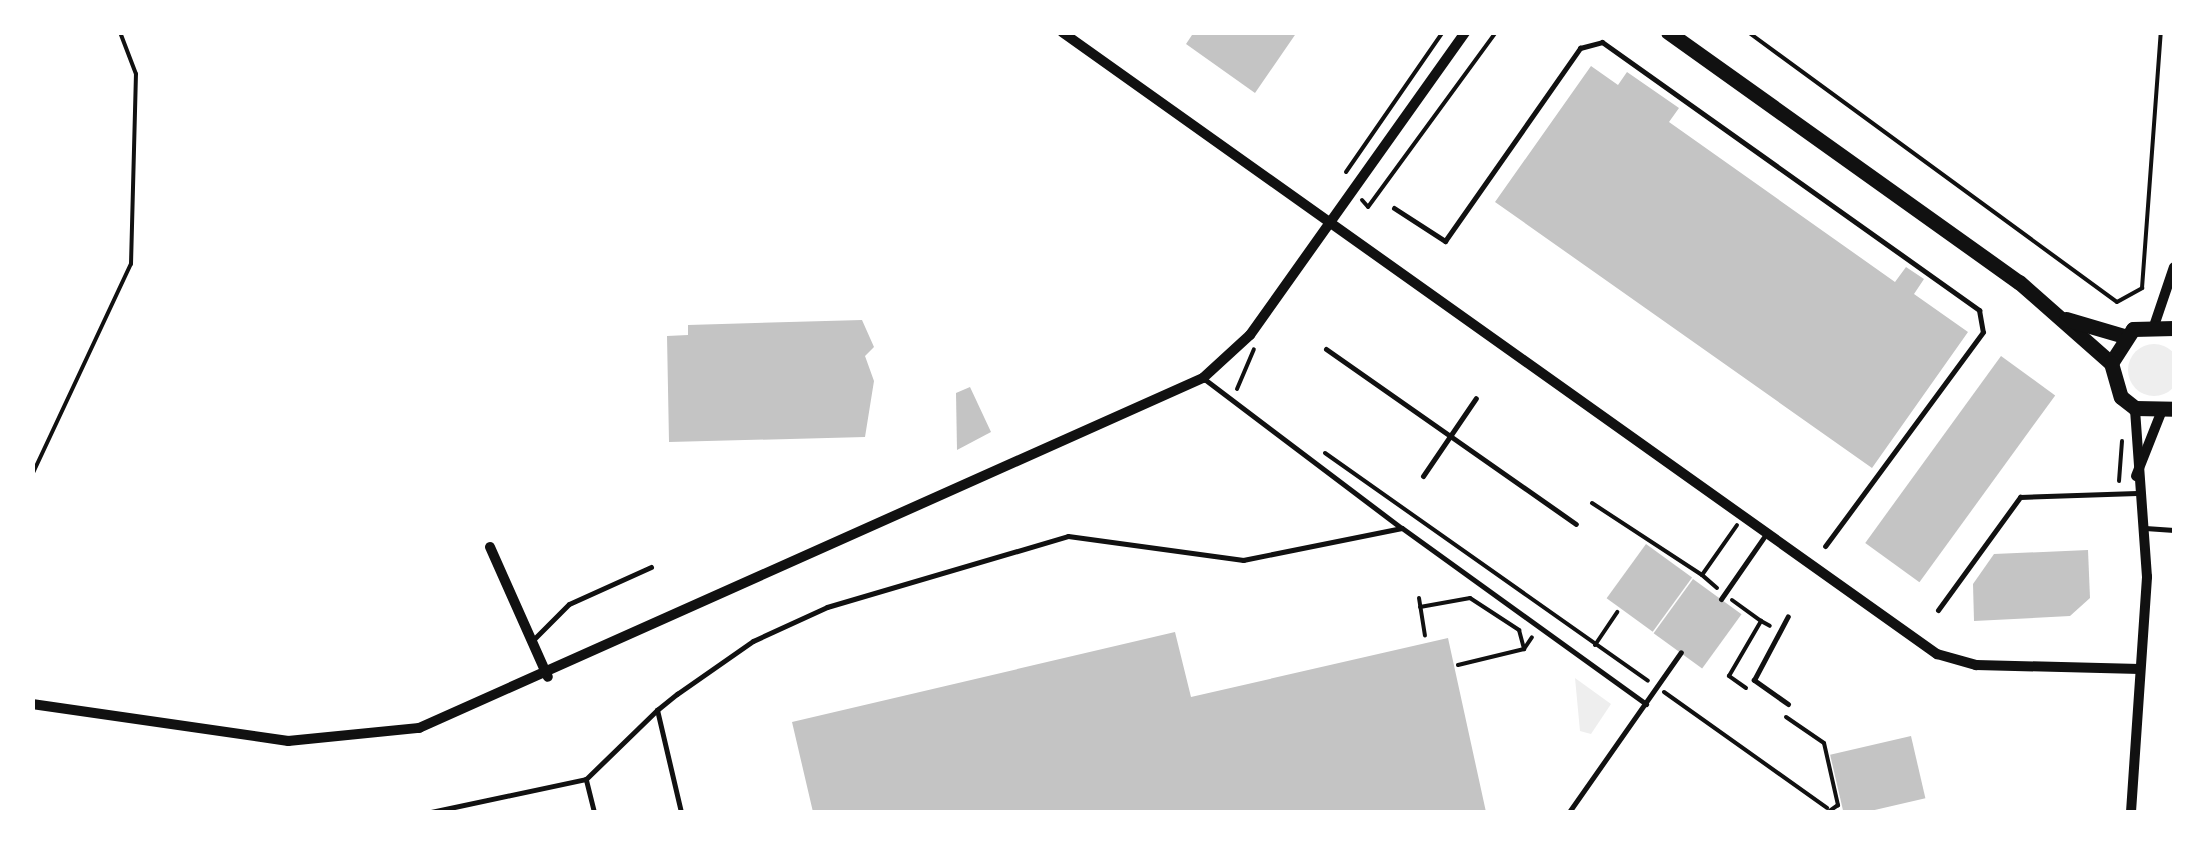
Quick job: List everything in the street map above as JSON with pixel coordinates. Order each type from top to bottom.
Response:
[{"type":"main road","points":[[1668,32],[2066,319],[2111,363]]},
{"type":"main road","points":[[2066,319],[2124,336],[2155,323],[2174,328]]},
{"type":"main road","points":[[2124,336],[2111,363],[2112,381],[2135,408],[2168,411]]},
{"type":"street","points":[[1062,32],[1764,536],[1956,662],[2140,669]]},
{"type":"street","points":[[32,704],[328,741],[419,728],[548,677],[1203,378],[1244,341],[1465,32]]},
{"type":"street","points":[[2155,323],[2174,267]]},
{"type":"street","points":[[2131,812],[2145,528],[2137,493],[2135,408]]},
{"type":"street","points":[[2136,476],[2168,411]]},
{"type":"street","points":[[490,547],[548,677]]},
{"type":"lane","points":[[1394,208],[1445,240],[1580,48],[1602,42],[1980,310],[1983,332],[1825,546]]},
{"type":"lane","points":[[1326,349],[1576,524]]},
{"type":"lane","points":[[1203,378],[1646,704]]},
{"type":"lane","points":[[1423,476],[1476,398]]},
{"type":"lane","points":[[1938,610],[2020,497],[2137,493]]},
{"type":"lane","points":[[430,812],[586,779],[657,710],[753,641],[827,607],[1068,536],[1244,560],[1402,528]]},
{"type":"lane","points":[[2145,528],[2174,530]]},
{"type":"lane","points":[[1721,598],[1764,536]]},
{"type":"lane","points":[[532,641],[569,604],[650,567]]},
{"type":"lane","points":[[1788,616],[1754,680],[1788,704]]},
{"type":"lane","points":[[1569,812],[1681,652]]},
{"type":"lane","points":[[657,710],[681,812]]},
{"type":"lane","points":[[586,779],[594,812]]},
{"type":"path","points":[[32,475],[136,240],[136,74],[120,32]]},
{"type":"path","points":[[1748,32],[2117,302]]},
{"type":"path","points":[[2142,288],[2161,32]]},
{"type":"path","points":[[2111,310],[2117,302],[2142,288]]},
{"type":"path","points":[[2142,288],[2155,293]]},
{"type":"path","points":[[1244,341],[1258,354],[1236,379],[1244,398]]},
{"type":"path","points":[[2120,493],[2122,436]]},
{"type":"path","points":[[1306,440],[1828,808]]},
{"type":"path","points":[[1592,502],[1702,575]]},
{"type":"path","points":[[1419,598],[1425,636]]},
{"type":"path","points":[[1420,607],[1470,598],[1518,630],[1524,649]]},
{"type":"path","points":[[1595,646],[1618,612]]},
{"type":"path","points":[[1458,665],[1524,649],[1549,613]]},
{"type":"shaded area","points":[[2154,344],[2173,351],[2180,370],[2173,389],[2154,396],[2135,389],[2128,370],[2135,351]]},
{"type":"shaded area","points":[[1575,678],[1611,704],[1591,734],[1580,731]]},
{"type":"building","points":[[1194,32],[1297,32],[1255,93],[1186,44]]},
{"type":"building","points":[[1591,66],[1618,85],[1627,72],[1679,108],[1669,122],[1895,282],[1906,267],[1924,279],[1914,294],[1968,332],[1872,468],[1495,202]]},
{"type":"building","points":[[862,320],[874,347],[865,356],[874,381],[865,437],[669,442],[667,336],[688,335],[688,325]]},
{"type":"building","points":[[2001,356],[2055,395],[1919,582],[1865,543]]},
{"type":"building","points":[[970,387],[991,432],[957,450],[956,393]]},
{"type":"building","points":[[1646,544],[1692,578],[1653,632],[1607,598]]},
{"type":"building","points":[[2088,550],[2090,598],[2070,616],[1974,621],[1973,584],[1994,554]]},
{"type":"building","points":[[1693,579],[1742,614],[1702,668],[1654,633]]},
{"type":"building","points":[[1175,632],[1191,697],[1448,638],[1486,812],[813,812],[792,722]]},
{"type":"building","points":[[1911,736],[1925,798],[1866,812],[1843,812],[1830,755]]}]
